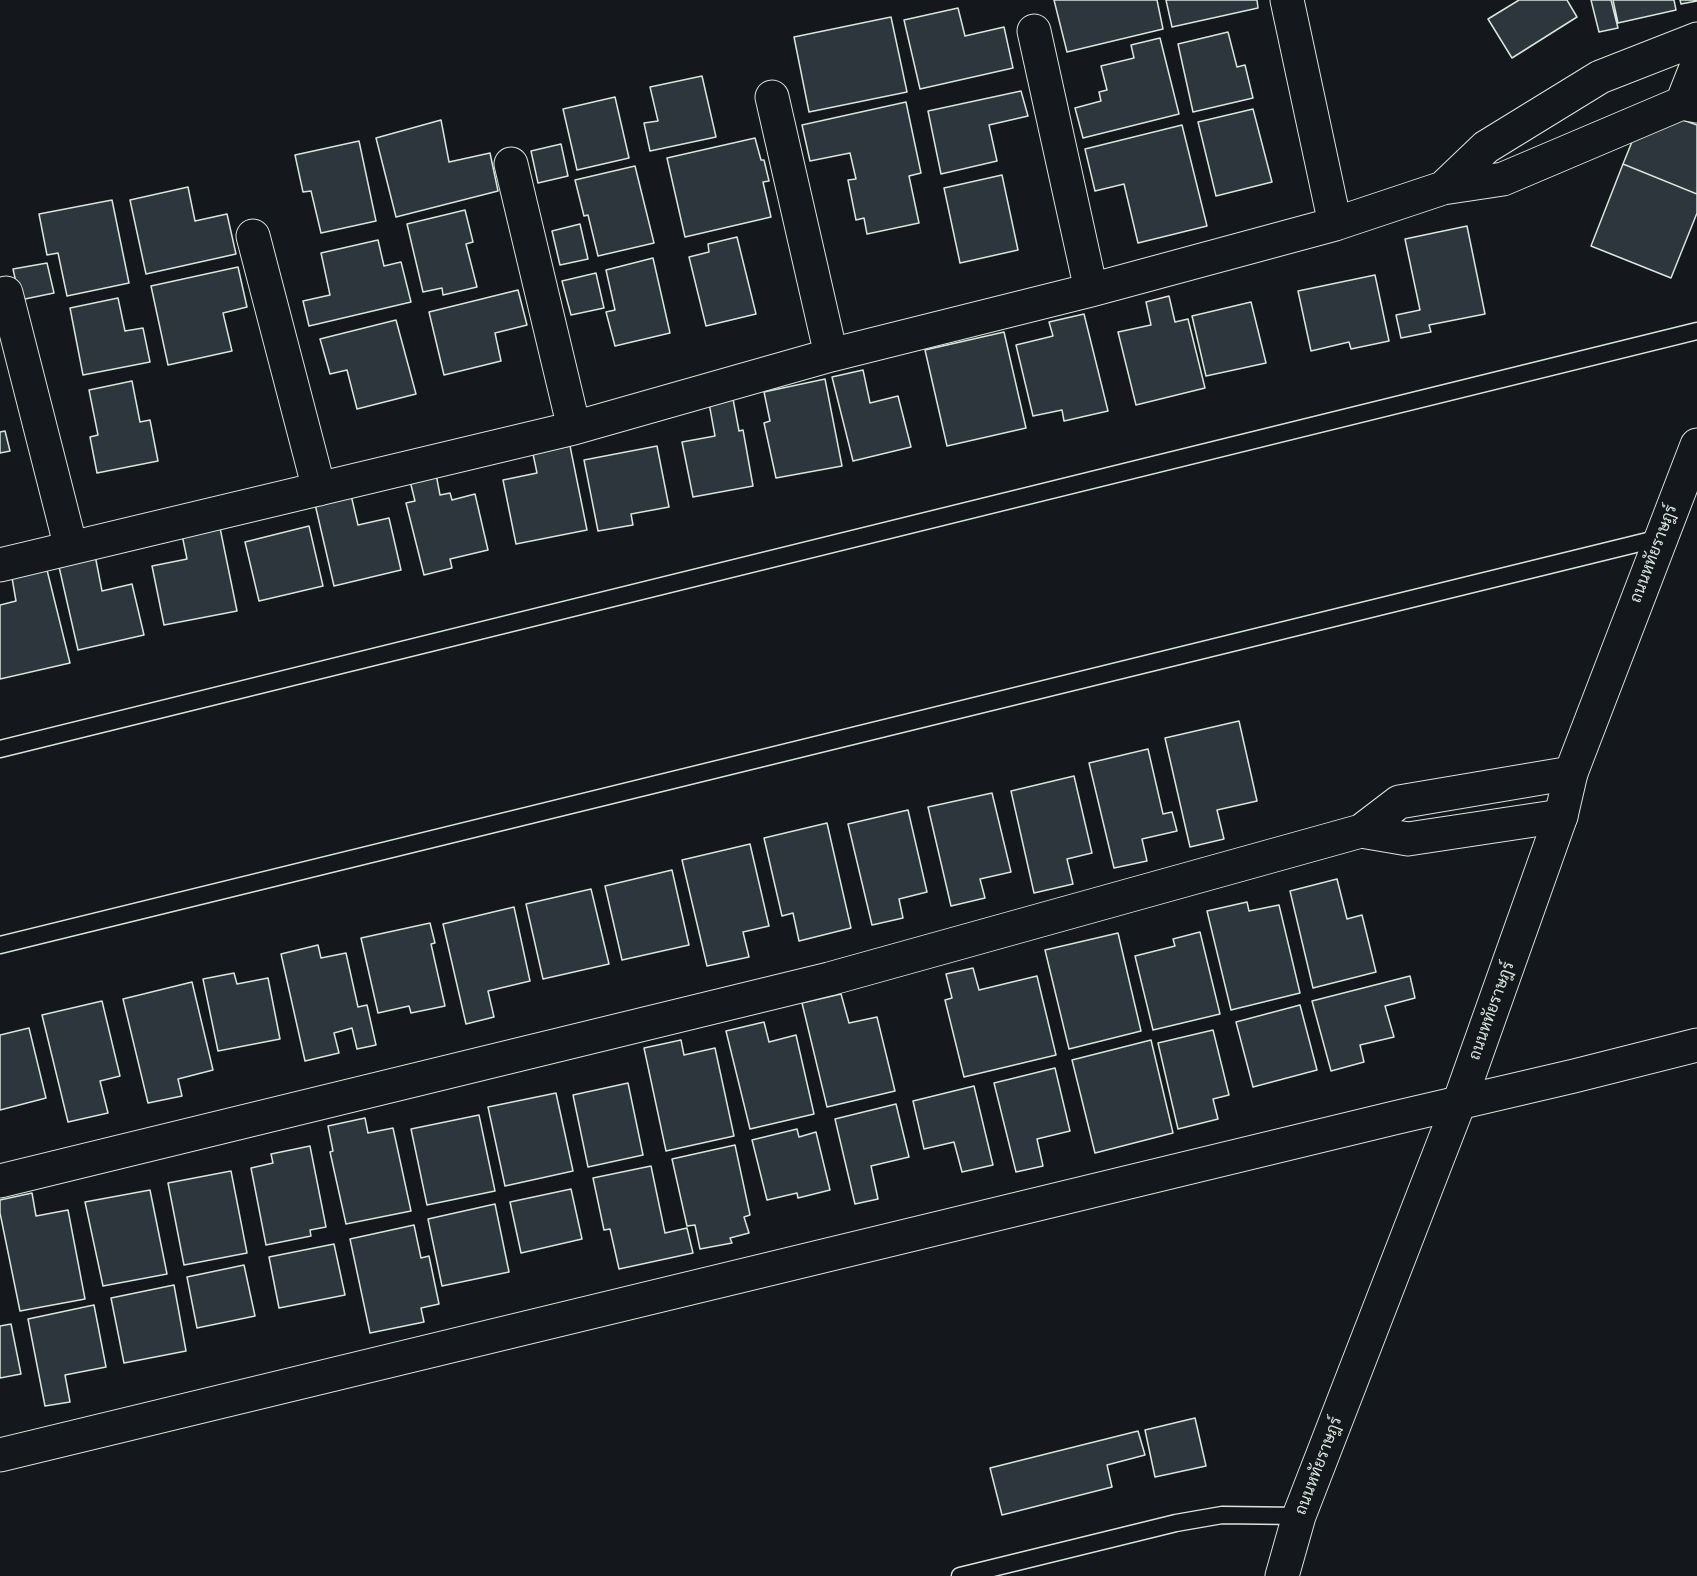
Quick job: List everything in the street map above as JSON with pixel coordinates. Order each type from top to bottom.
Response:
[{"type":"street","points":[[1287,0],[1335,225]]},
{"type":"street","points":[[1034,31],[1091,290]]},
{"type":"street","points":[[1443,188],[1486,147],[1600,77],[1697,39]]},
{"type":"street","points":[[0,565],[574,428],[831,355],[1091,290],[1335,225],[1443,188],[1503,179],[1689,104],[1697,65]]},
{"type":"street","points":[[772,97],[831,355]]},
{"type":"street","points":[[511,164],[574,428]]},
{"type":"street","points":[[253,236],[319,489]]},
{"type":"street","points":[[6,293],[71,548]]},
{"type":"street","name":"ถนนหทัยราษฎร์","points":[[1282,1576],[1299,1516],[1459,1103],[1562,816],[1571,773],[1697,445]]},
{"type":"street","points":[[0,1181],[829,979],[1361,831],[1399,802],[1571,773]]},
{"type":"street","points":[[1361,831],[1408,839],[1562,816]]},
{"type":"street","points":[[0,1455],[1697,1045]]},
{"type":"lane","points":[[0,749],[1697,331]]},
{"type":"lane","points":[[0,945],[1660,538]]},
{"type":"lane","points":[[960,1576],[1176,1523],[1222,1515],[1299,1516]]},
{"type":"building","points":[[1054,0],[1157,0],[1163,29],[1067,52]]},
{"type":"building","points":[[1166,0],[1257,0],[1258,8],[1172,27]]},
{"type":"building","points":[[1519,0],[1567,0],[1577,17],[1512,58],[1488,19]]},
{"type":"building","points":[[1591,0],[1611,0],[1618,28],[1599,32]]},
{"type":"building","points":[[1613,0],[1674,0],[1676,10],[1618,23]]},
{"type":"building","points":[[1680,0],[1697,0],[1697,1],[1681,4]]},
{"type":"building","points":[[958,8],[965,36],[1004,27],[1013,68],[920,89],[904,20]]},
{"type":"building","points":[[891,17],[907,92],[809,112],[794,37]]},
{"type":"building","points":[[1228,32],[1237,67],[1245,65],[1253,98],[1193,112],[1178,44]]},
{"type":"building","points":[[1160,38],[1179,114],[1083,138],[1075,108],[1101,101],[1099,92],[1107,90],[1101,66],[1134,58],[1131,45]]},
{"type":"building","points":[[702,76],[716,137],[650,151],[644,123],[658,121],[650,87]]},
{"type":"building","points":[[1021,91],[1028,116],[989,125],[997,161],[941,174],[928,111]]},
{"type":"building","points":[[615,97],[629,158],[577,170],[563,109]]},
{"type":"building","points":[[906,102],[921,173],[909,176],[919,223],[867,234],[864,218],[856,220],[848,180],[856,179],[850,153],[810,161],[802,125]]},
{"type":"building","points":[[1253,109],[1272,182],[1216,196],[1198,122]]},
{"type":"building","points":[[1669,115],[1697,125],[1697,194],[1623,164],[1638,127]]},
{"type":"building","points":[[441,120],[449,162],[490,153],[498,191],[396,217],[376,138]]},
{"type":"building","points":[[1182,125],[1207,226],[1138,243],[1124,184],[1095,191],[1085,149]]},
{"type":"building","points":[[755,138],[769,181],[763,182],[771,217],[685,237],[667,158]]},
{"type":"building","points":[[359,141],[376,221],[321,233],[311,191],[303,192],[295,155]]},
{"type":"building","points":[[561,144],[568,176],[538,183],[531,151]]},
{"type":"building","points":[[1623,164],[1697,194],[1697,213],[1671,278],[1591,246]]},
{"type":"building","points":[[635,166],[654,243],[598,256],[588,215],[584,216],[575,180]]},
{"type":"building","points":[[1002,175],[1018,250],[960,263],[944,188]]},
{"type":"building","points":[[188,187],[195,221],[227,214],[236,254],[146,274],[130,200]]},
{"type":"building","points":[[112,200],[129,283],[67,296],[58,253],[47,255],[39,214]]},
{"type":"building","points":[[465,210],[473,242],[466,244],[477,287],[443,295],[442,288],[423,292],[407,224]]},
{"type":"building","points":[[580,224],[588,259],[560,265],[552,231]]},
{"type":"building","points":[[1467,226],[1485,314],[1429,325],[1431,332],[1401,338],[1396,315],[1420,310],[1405,239]]},
{"type":"building","points":[[737,237],[756,314],[706,326],[689,257],[709,252],[708,244]]},
{"type":"building","points":[[378,240],[384,266],[401,262],[411,302],[309,326],[303,301],[330,295],[321,253]]},
{"type":"building","points":[[653,258],[670,333],[615,346],[606,312],[615,310],[606,270]]},
{"type":"building","points":[[47,263],[54,293],[20,300],[13,269]]},
{"type":"building","points":[[238,267],[247,307],[223,313],[232,351],[168,365],[151,286]]},
{"type":"building","points":[[596,273],[604,308],[571,315],[562,281]]},
{"type":"building","points":[[1375,275],[1389,341],[1351,349],[1349,342],[1311,351],[1298,291]]},
{"type":"building","points":[[518,290],[527,325],[495,333],[501,361],[444,375],[429,312]]},
{"type":"building","points":[[1169,296],[1175,322],[1188,319],[1205,388],[1136,405],[1118,332],[1151,325],[1146,302]]},
{"type":"building","points":[[118,298],[125,331],[143,328],[150,362],[83,375],[70,308]]},
{"type":"building","points":[[1251,302],[1266,363],[1206,376],[1192,316]]},
{"type":"building","points":[[1084,314],[1108,411],[1064,421],[1062,410],[1033,416],[1016,345],[1053,336],[1049,322]]},
{"type":"building","points":[[396,320],[416,394],[357,409],[347,370],[330,374],[320,339]]},
{"type":"building","points":[[1004,332],[1026,428],[947,446],[925,350]]},
{"type":"building","points":[[863,370],[870,403],[898,396],[911,447],[853,461],[832,377]]},
{"type":"building","points":[[825,379],[842,466],[776,478],[764,423],[770,421],[764,392]]},
{"type":"building","points":[[132,381],[140,422],[150,420],[158,461],[97,473],[90,437],[98,435],[89,390]]},
{"type":"building","points":[[733,399],[739,431],[743,430],[753,486],[693,497],[682,442],[715,436],[709,403]]},
{"type":"building","points":[[5,431],[10,451],[0,453],[0,432]]},
{"type":"building","points":[[570,446],[587,530],[516,544],[503,480],[537,473],[533,454]]},
{"type":"building","points":[[657,446],[669,507],[631,514],[633,525],[598,531],[584,460]]},
{"type":"building","points":[[436,474],[440,495],[450,493],[452,500],[475,494],[488,550],[450,559],[452,568],[424,575],[406,503],[415,501],[410,481]]},
{"type":"building","points":[[351,495],[358,525],[389,518],[401,570],[334,586],[315,504]]},
{"type":"building","points":[[219,523],[237,611],[164,625],[152,566],[187,559],[181,530]]},
{"type":"building","points":[[309,526],[323,586],[259,601],[245,542]]},
{"type":"building","points":[[94,550],[102,591],[132,584],[144,635],[78,650],[57,558]]},
{"type":"building","points":[[47,570],[70,663],[0,679],[0,605],[16,601],[12,578]]},
{"type":"building","points":[[1239,721],[1257,801],[1217,810],[1224,839],[1190,847],[1165,738]]},
{"type":"building","points":[[1148,749],[1163,814],[1172,812],[1177,831],[1142,839],[1147,861],[1114,868],[1089,763]]},
{"type":"building","points":[[1074,776],[1092,853],[1067,859],[1073,884],[1034,893],[1011,791]]},
{"type":"building","points":[[992,793],[1011,872],[980,879],[985,898],[951,906],[928,807]]},
{"type":"building","points":[[908,810],[927,892],[899,899],[903,918],[872,925],[848,824]]},
{"type":"building","points":[[827,823],[851,928],[799,941],[793,913],[782,916],[764,838]]},
{"type":"building","points":[[750,844],[769,926],[743,932],[749,957],[707,966],[682,860]]},
{"type":"building","points":[[672,870],[689,945],[622,960],[605,886]]},
{"type":"building","points":[[1337,879],[1347,919],[1362,915],[1376,972],[1313,988],[1290,891]]},
{"type":"building","points":[[591,889],[609,964],[543,979],[526,904]]},
{"type":"building","points":[[1247,902],[1249,911],[1279,905],[1300,993],[1231,1010],[1207,911]]},
{"type":"building","points":[[514,907],[530,981],[488,991],[494,1017],[466,1024],[443,924]]},
{"type":"building","points":[[430,923],[435,943],[431,944],[445,1006],[411,1013],[409,1006],[378,1013],[361,938]]},
{"type":"building","points":[[1200,932],[1220,1014],[1153,1030],[1135,956],[1175,946],[1173,939]]},
{"type":"building","points":[[1118,933],[1141,1031],[1069,1049],[1045,950]]},
{"type":"building","points":[[318,945],[321,958],[346,953],[358,1007],[367,1005],[376,1045],[357,1049],[352,1028],[334,1033],[339,1053],[305,1061],[281,954]]},
{"type":"building","points":[[973,968],[979,990],[1037,976],[1056,1055],[964,1077],[945,1000],[952,998],[946,974]]},
{"type":"building","points":[[234,973],[237,984],[268,978],[280,1039],[218,1051],[203,979]]},
{"type":"building","points":[[1410,976],[1415,998],[1385,1006],[1394,1037],[1360,1045],[1364,1062],[1331,1071],[1312,1001]]},
{"type":"building","points":[[192,982],[213,1070],[178,1079],[182,1096],[148,1103],[123,999]]},
{"type":"building","points":[[841,994],[849,1023],[877,1017],[895,1091],[827,1107],[802,1003]]},
{"type":"building","points":[[102,1001],[120,1076],[100,1081],[108,1113],[68,1122],[42,1015]]},
{"type":"building","points":[[1300,1005],[1317,1070],[1253,1087],[1236,1022]]},
{"type":"building","points":[[764,1022],[769,1042],[796,1035],[814,1114],[750,1129],[726,1031]]},
{"type":"building","points":[[29,1028],[46,1098],[0,1110],[0,1035]]},
{"type":"building","points":[[1213,1030],[1229,1095],[1213,1099],[1218,1119],[1178,1129],[1158,1043]]},
{"type":"building","points":[[681,1040],[684,1055],[715,1048],[734,1136],[666,1151],[644,1048]]},
{"type":"building","points":[[1151,1040],[1173,1133],[1095,1153],[1072,1060]]},
{"type":"building","points":[[1055,1068],[1070,1131],[1037,1139],[1043,1166],[1016,1172],[994,1083]]},
{"type":"building","points":[[628,1083],[643,1155],[588,1167],[573,1095]]},
{"type":"building","points":[[974,1086],[993,1165],[962,1172],[954,1142],[924,1149],[913,1101]]},
{"type":"building","points":[[556,1093],[573,1171],[505,1186],[488,1107]]},
{"type":"building","points":[[896,1104],[909,1157],[871,1166],[878,1199],[855,1204],[835,1119]]},
{"type":"building","points":[[479,1115],[495,1191],[427,1205],[411,1129]]},
{"type":"building","points":[[365,1118],[368,1133],[393,1128],[411,1211],[346,1224],[330,1152],[333,1151],[328,1126]]},
{"type":"building","points":[[797,1129],[799,1137],[816,1132],[830,1190],[798,1198],[797,1193],[767,1200],[752,1140]]},
{"type":"building","points":[[735,1145],[750,1215],[744,1217],[749,1233],[730,1238],[732,1243],[700,1249],[695,1225],[687,1226],[672,1159]]},
{"type":"building","points":[[310,1146],[326,1227],[310,1230],[311,1236],[266,1245],[251,1168],[273,1163],[271,1154]]},
{"type":"building","points":[[651,1166],[665,1233],[687,1228],[693,1253],[619,1269],[610,1229],[604,1230],[593,1178]]},
{"type":"building","points":[[231,1171],[247,1253],[184,1265],[168,1183]]},
{"type":"building","points":[[571,1189],[582,1239],[521,1253],[510,1202]]},
{"type":"building","points":[[150,1190],[167,1274],[103,1286],[85,1202]]},
{"type":"building","points":[[32,1193],[36,1216],[68,1210],[85,1299],[20,1311],[0,1213],[0,1200]]},
{"type":"building","points":[[495,1204],[509,1272],[442,1286],[428,1219]]},
{"type":"building","points":[[414,1225],[421,1258],[429,1256],[439,1304],[421,1308],[424,1322],[370,1333],[350,1239]]},
{"type":"building","points":[[334,1244],[345,1295],[279,1308],[269,1257]]},
{"type":"building","points":[[244,1265],[255,1316],[197,1328],[187,1277]]},
{"type":"building","points":[[174,1285],[186,1351],[124,1363],[111,1298]]},
{"type":"building","points":[[94,1305],[106,1367],[65,1375],[70,1402],[45,1406],[28,1319]]},
{"type":"building","points":[[11,1324],[21,1374],[0,1378],[0,1326]]},
{"type":"building","points":[[1195,1418],[1206,1466],[1155,1477],[1145,1430]]},
{"type":"building","points":[[1138,1431],[1145,1455],[1107,1465],[1112,1487],[1002,1515],[990,1468]]}]
